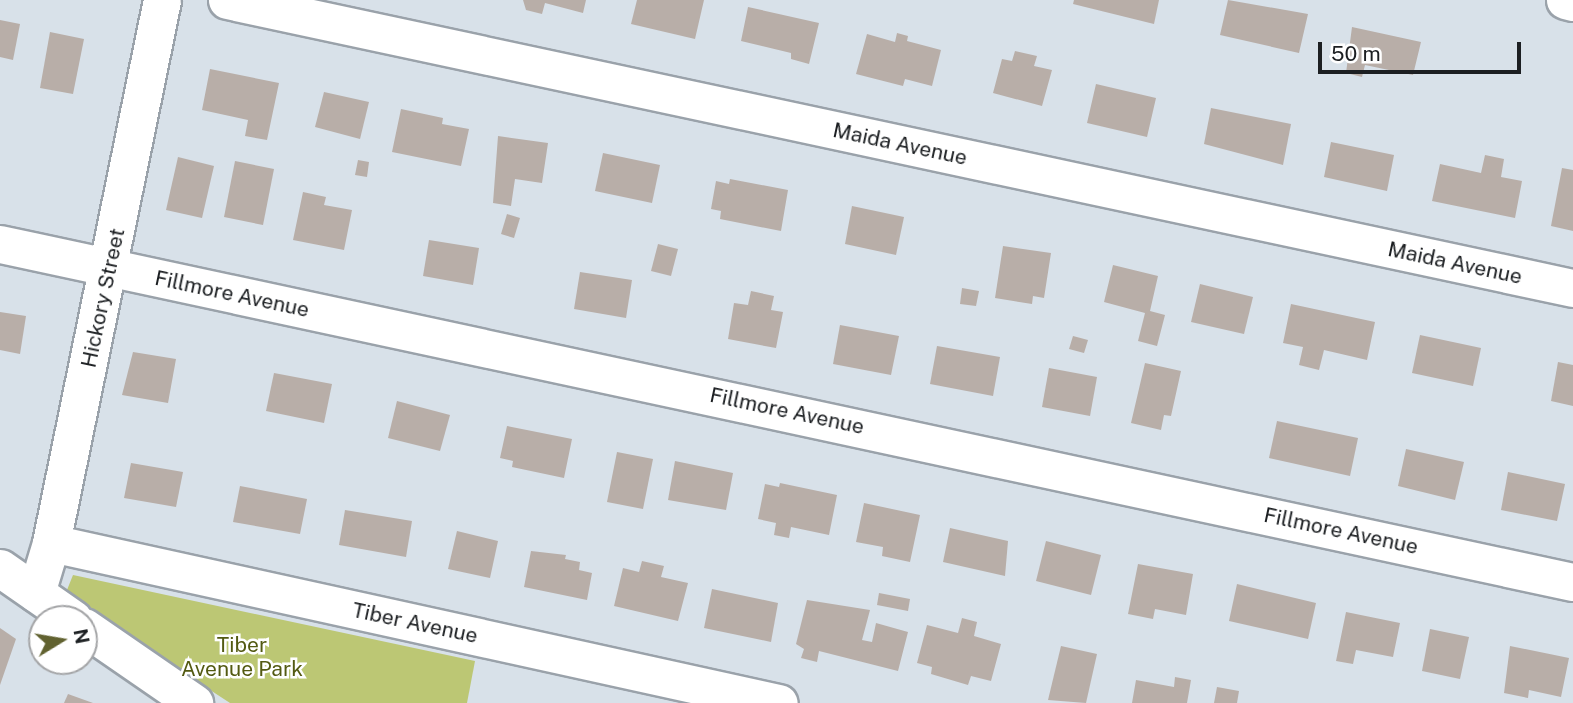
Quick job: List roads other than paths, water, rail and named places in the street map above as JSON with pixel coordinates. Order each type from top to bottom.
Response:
[{"type":"street","name":"Hickory Street","points":[[36,593],[51,543],[162,0]]},
{"type":"street","name":"Maida Avenue","points":[[227,0],[1573,288]]},
{"type":"street","points":[[1565,0],[1573,2]]},
{"type":"street","name":"Fillmore Avenue","points":[[0,244],[954,446],[1573,582]]},
{"type":"street","name":"Tiber Avenue","points":[[51,543],[779,703]]},
{"type":"street","points":[[0,568],[53,605]]},
{"type":"street","points":[[98,637],[194,703]]},
{"type":"park label","name":"Tiber Avenue Park","points":[[242,657]]}]
